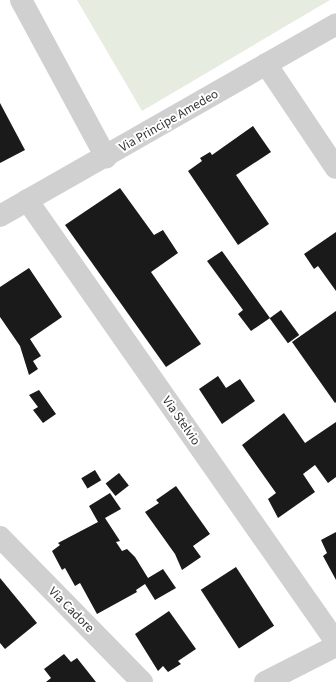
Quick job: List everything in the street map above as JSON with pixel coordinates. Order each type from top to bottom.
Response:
[{"type":"street","points":[[21,0],[106,157]]},
{"type":"street","name":"Via Principe Amedeo","points":[[0,216],[106,157],[336,24]]},
{"type":"street","points":[[266,64],[336,168]]},
{"type":"street","name":"Via Stelvio","points":[[27,200],[336,642]]},
{"type":"street","name":"Via Cadore","points":[[0,537],[142,682]]},
{"type":"street","points":[[265,682],[336,646]]},
{"type":"shaded area","points":[[77,0],[330,0],[142,111]]},
{"type":"building","points":[[0,103],[25,150],[0,163]]},
{"type":"building","points":[[253,126],[271,152],[236,175],[269,224],[238,245],[188,171],[202,161],[200,158],[210,152],[212,155]]},
{"type":"building","points":[[120,188],[154,235],[163,230],[178,253],[151,272],[201,344],[166,367],[65,225]]},
{"type":"building","points":[[336,232],[336,291],[318,266],[314,269],[304,254]]},
{"type":"building","points":[[222,251],[270,318],[251,331],[238,314],[243,310],[207,261]]},
{"type":"building","points":[[29,268],[62,317],[30,339],[41,356],[33,361],[38,369],[29,375],[20,346],[0,317],[0,287]]},
{"type":"building","points":[[281,310],[299,335],[288,343],[270,318]]},
{"type":"building","points":[[336,311],[336,402],[335,403],[292,342]]},
{"type":"building","points":[[218,376],[226,388],[240,379],[255,401],[222,424],[199,389]]},
{"type":"building","points":[[39,390],[56,414],[43,423],[33,410],[38,407],[29,395]]},
{"type":"building","points":[[284,413],[305,443],[336,422],[336,477],[328,483],[315,465],[303,474],[315,492],[278,518],[268,499],[276,493],[242,445]]},
{"type":"building","points":[[95,470],[101,480],[87,489],[81,478]]},
{"type":"building","points":[[119,473],[129,486],[115,496],[106,483]]},
{"type":"building","points":[[176,486],[210,534],[193,546],[201,557],[182,570],[175,554],[145,512],[159,503],[156,500]]},
{"type":"building","points":[[110,493],[121,509],[105,518],[120,541],[116,542],[122,551],[127,549],[135,557],[148,578],[163,569],[176,588],[155,600],[145,584],[136,590],[137,592],[97,614],[80,583],[75,586],[65,568],[62,570],[52,551],[60,545],[58,543],[98,522],[89,506]]},
{"type":"building","points":[[336,532],[336,580],[323,556],[327,553],[321,540]]},
{"type":"building","points":[[236,567],[274,626],[239,649],[201,590]]},
{"type":"building","points":[[0,578],[37,623],[5,649],[0,643]]},
{"type":"building","points":[[169,611],[196,649],[178,661],[181,664],[168,672],[163,666],[158,671],[135,634]]},
{"type":"building","points":[[64,654],[71,662],[77,658],[96,682],[46,682],[51,678],[44,669]]}]
